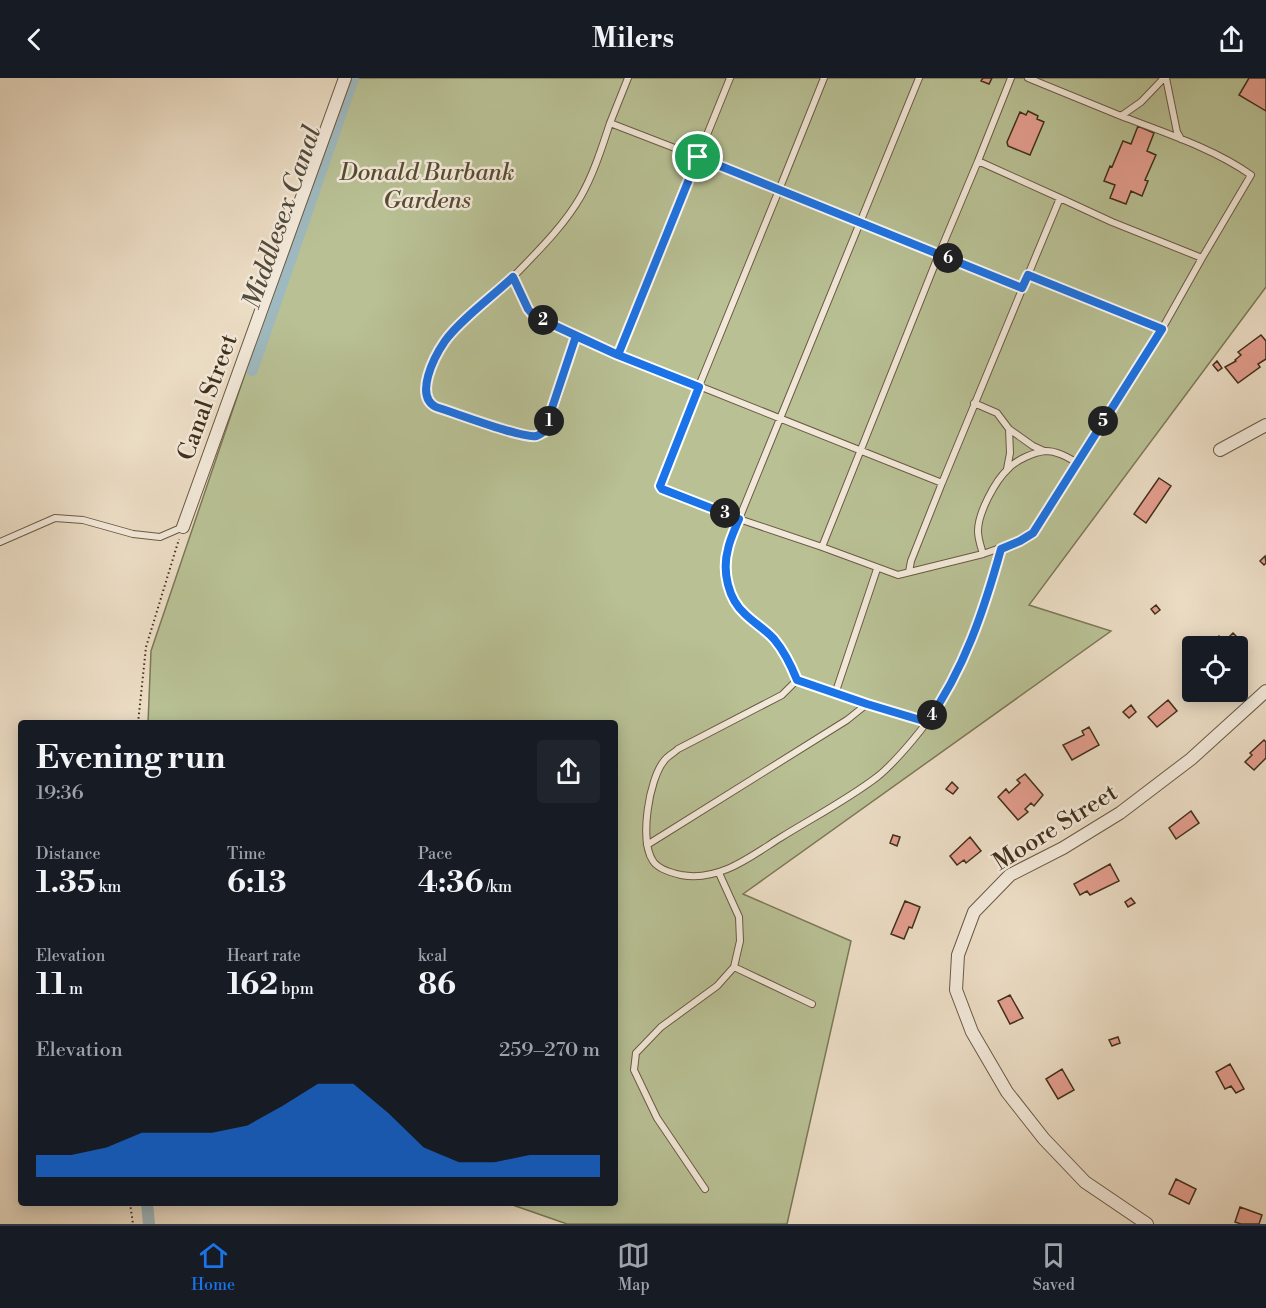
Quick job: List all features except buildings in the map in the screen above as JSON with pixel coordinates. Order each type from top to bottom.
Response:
[{"type":"street","name":"Canal Street","points":[[183,527],[345,78]]},
{"type":"street","points":[[1220,450],[1266,425]]},
{"type":"street","name":"Moore Street","points":[[1147,1224],[1085,1182],[1044,1139],[1007,1092],[972,1032],[956,990],[958,955],[974,912],[1010,875],[1063,848],[1120,813],[1191,759],[1266,691]]},
{"type":"lane","points":[[576,336],[552,414],[544,432],[537,436],[528,436],[484,423],[429,404],[424,395],[427,380],[444,342],[456,328],[513,277],[546,242],[581,196],[594,169],[628,78]]},
{"type":"lane","points":[[618,355],[730,78]]},
{"type":"lane","points":[[824,78],[660,486],[662,489],[739,519],[898,575],[1001,549],[1033,533],[1162,329],[1251,175],[1233,162],[1028,78]]},
{"type":"lane","points":[[925,78],[919,80],[779,418],[728,549],[726,564],[729,587],[735,603],[744,614],[772,637],[791,664],[797,680],[927,722]]},
{"type":"lane","points":[[822,547],[1011,78]]},
{"type":"lane","points":[[1121,116],[1141,102],[1165,78]]},
{"type":"lane","points":[[1165,78],[1177,132],[1182,140]]},
{"type":"lane","points":[[610,123],[1022,288]]},
{"type":"lane","points":[[978,161],[1112,222],[1202,258]]},
{"type":"lane","points":[[909,572],[911,561],[942,483],[1060,198]]},
{"type":"lane","points":[[1028,275],[1162,329]]},
{"type":"lane","points":[[513,277],[528,309],[534,316],[618,355],[942,483]]},
{"type":"lane","points":[[974,404],[997,413],[1009,429],[1033,446],[1076,462]]},
{"type":"lane","points":[[983,554],[978,530],[980,516],[1007,469],[1010,453],[1009,429]]},
{"type":"lane","points":[[1007,469],[1019,461],[1044,451]]},
{"type":"lane","points":[[0,542],[55,518],[83,519],[133,534],[160,537],[183,527]]},
{"type":"lane","points":[[797,680],[782,695],[678,749],[664,760],[656,774],[649,797],[647,845],[653,862],[661,869],[682,875],[701,876],[719,873],[757,853],[878,777],[896,760],[940,704],[964,659],[1001,549]]},
{"type":"lane","points":[[835,694],[877,569]]},
{"type":"lane","points":[[647,845],[847,720],[867,704]]},
{"type":"lane","points":[[705,1189],[657,1118],[634,1070],[636,1053],[661,1027],[717,986],[734,968],[740,941],[739,917],[719,873]]},
{"type":"lane","points":[[734,968],[812,1004]]},
{"type":"path","points":[[138,720],[146,647],[183,527]]},
{"type":"path","points":[[130,1206],[133,1224]]},
{"type":"green space","name":"Donald Burbank Gardens","points":[[350,78],[1266,78],[1266,287],[1029,605],[1111,631],[743,894],[851,941],[787,1224],[567,1224],[516,1206],[618,1206],[618,720],[148,720],[151,651],[252,353]]},
{"type":"waterway","name":"Middlesex Canal","points":[[252,370],[353,78]]},
{"type":"waterway","name":"Middlesex Canal","points":[[147,1206],[149,1224]]},
{"type":"route","points":[[698,157],[618,355],[576,336],[552,414],[544,432],[537,436],[528,436],[484,423],[429,404],[424,395],[427,380],[444,342],[456,328],[513,277],[528,309],[534,316],[618,355],[699,387],[660,481],[660,486],[662,489],[739,519],[728,549],[726,564],[729,587],[735,603],[744,614],[772,637],[791,664],[797,680],[927,722],[940,704],[964,659],[1001,549],[1033,533],[1162,329],[1028,275],[1022,288],[698,157]]}]
